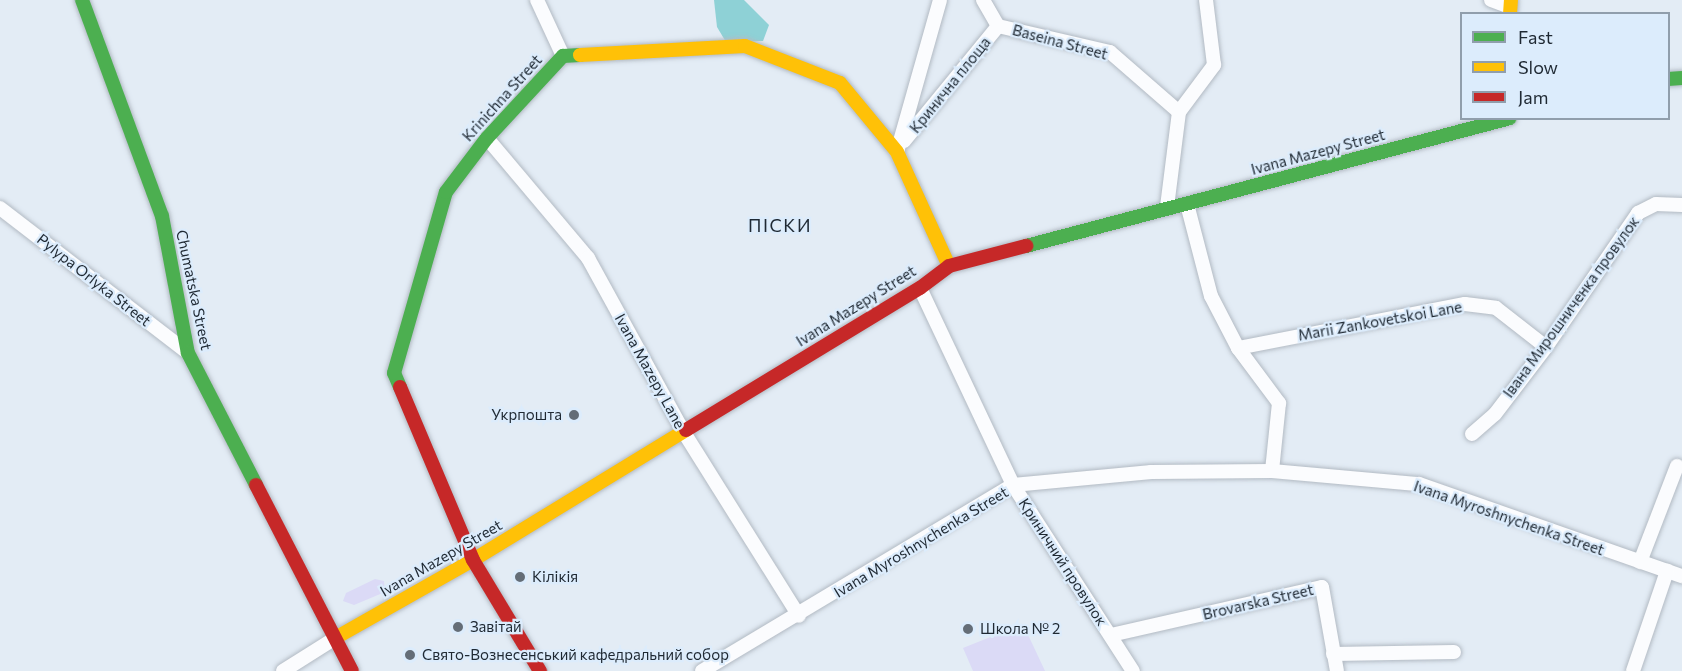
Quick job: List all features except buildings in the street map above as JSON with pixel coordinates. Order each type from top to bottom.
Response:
[{"type":"street","name":"Chumatska Street","points":[[82,0],[162,216],[188,353],[337,637],[352,671]]},
{"type":"street","points":[[537,0],[562,56]]},
{"type":"street","name":"Кринична площа","points":[[899,148],[940,0]]},
{"type":"street","name":"Baseina Street","points":[[983,0],[998,26],[1110,52],[1179,112]]},
{"type":"street","points":[[1167,207],[1179,112],[1214,65],[1206,0]]},
{"type":"street","points":[[1491,0],[1510,7]]},
{"type":"street","name":"Кринична площа","points":[[899,148],[998,26]]},
{"type":"street","name":"Krinichna Street","points":[[540,671],[473,560],[394,373],[446,192],[488,138],[562,56],[745,46],[840,83],[899,148],[949,266]]},
{"type":"street","name":"Ivana Mazepy Street","points":[[283,671],[337,637],[473,560],[920,288],[949,266],[1501,120]]},
{"type":"street","name":"Ivana Mazepy Lane","points":[[488,138],[588,258],[683,432],[799,616]]},
{"type":"street","points":[[1186,204],[1211,296],[1238,348],[1279,403],[1272,471]]},
{"type":"street","name":"Івана Мирошниченка провулок","points":[[1472,434],[1495,414],[1546,347],[1638,213],[1656,204],[1682,205]]},
{"type":"street","name":"Pylypa Orlyka Street","points":[[0,208],[188,353]]},
{"type":"street","name":"Криничний провулок","points":[[920,288],[1013,485],[1111,634],[1132,671]]},
{"type":"street","name":"Marii Zankovetskoi Lane","points":[[1238,348],[1465,304],[1496,308],[1546,347]]},
{"type":"street","points":[[1640,562],[1677,466]]},
{"type":"street","name":"Ivana Myroshnychenka Street","points":[[702,671],[799,616],[1013,485],[1151,472],[1272,471],[1419,484],[1682,576]]},
{"type":"street","points":[[1633,671],[1667,572]]},
{"type":"street","name":"Brovarska Street","points":[[1111,634],[1322,587],[1337,671]]},
{"type":"street","points":[[1333,654],[1454,652]]},
{"type":"shaded area","points":[[714,0],[744,0],[769,25],[763,41],[726,42],[717,27]]},
{"type":"shaded area","points":[[375,579],[384,581],[385,592],[354,605],[343,601],[346,593]]},
{"type":"shaded area","points":[[1023,624],[1045,671],[973,671],[963,648]]},
{"type":"traffic: fast","points":[[82,0],[162,216],[188,353],[256,485]]},
{"type":"traffic: fast","points":[[400,387],[394,373],[446,192],[487,138],[563,56],[580,55]]},
{"type":"traffic: fast","points":[[1670,79],[1682,78]]},
{"type":"traffic: fast","points":[[1026,246],[1501,120]]},
{"type":"traffic: slow","points":[[1510,12],[1511,0]]},
{"type":"traffic: slow","points":[[580,55],[745,46],[840,83],[897,152],[949,266]]},
{"type":"traffic: slow","points":[[337,637],[473,560],[686,430]]},
{"type":"traffic: jam","points":[[686,430],[920,288],[949,266],[1026,246]]},
{"type":"traffic: jam","points":[[400,387],[473,560],[540,671]]},
{"type":"traffic: jam","points":[[256,485],[352,671]]},
{"type":"place","name":"Укрпошта","points":[[574,415]]},
{"type":"place","name":"Кілікія","points":[[520,577]]},
{"type":"place","name":"Завітай","points":[[458,627]]},
{"type":"place","name":"Школа № 2","points":[[968,629]]},
{"type":"place","name":"Свято-Вознесенський кафедральний собор","points":[[410,655]]},
{"type":"district","name":"ПІСКИ","points":[[780,225]]}]
